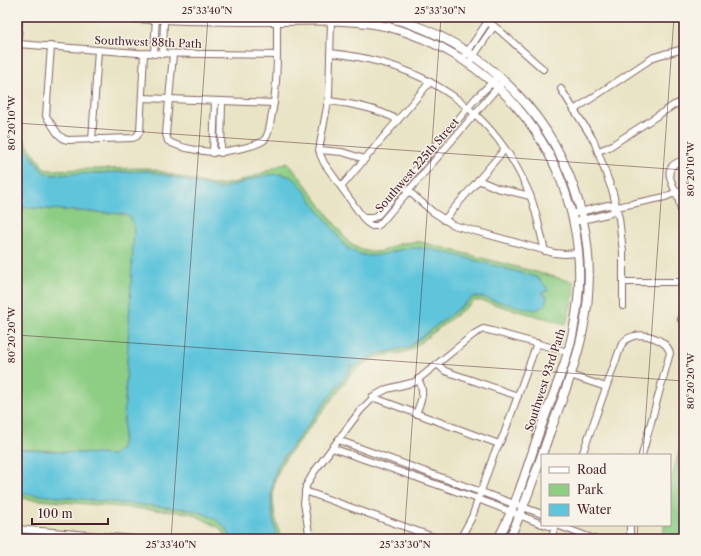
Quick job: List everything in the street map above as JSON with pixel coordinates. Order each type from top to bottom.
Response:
[{"type":"street","name":"Southwest 93rd Path","points":[[119,17],[331,21],[365,23],[397,29],[431,42],[465,62],[495,85],[524,116],[544,146],[561,179],[573,218],[578,253],[578,305],[568,352],[511,512],[498,539]]},
{"type":"street","name":"Southwest 93rd Path","points":[[387,17],[429,31],[471,54],[502,78],[533,112],[553,142],[568,172],[582,216],[589,265],[588,302],[582,338],[542,454]]},
{"type":"street","points":[[481,17],[543,68]]},
{"type":"street","points":[[465,62],[491,24],[494,17]]},
{"type":"street","points":[[154,54],[159,18]]},
{"type":"street","points":[[159,18],[163,54]]},
{"type":"street","points":[[173,54],[166,134],[167,140],[173,144],[213,153],[249,146],[264,140],[270,124],[276,82],[278,21]]},
{"type":"street","points":[[331,21],[329,101],[319,150],[322,160],[364,218]]},
{"type":"street","points":[[17,56],[19,23]]},
{"type":"street","name":"Southwest 88th Path","points":[[18,44],[144,54],[277,56]]},
{"type":"street","points":[[51,46],[46,117],[56,133],[63,138],[70,140],[132,138],[138,135],[140,131],[144,54]]},
{"type":"street","points":[[574,110],[654,58],[684,49]]},
{"type":"street","points":[[92,140],[98,50]]},
{"type":"street","points":[[330,53],[379,61],[403,69],[430,82],[475,114],[505,149],[518,171],[530,196],[545,251]]},
{"type":"street","name":"Southwest 225th Street","points":[[364,218],[377,217],[468,108],[502,78]]},
{"type":"street","points":[[342,186],[430,82]]},
{"type":"street","name":"Southwest 225th Street","points":[[364,218],[370,225],[374,227],[378,226],[475,114],[495,85]]},
{"type":"street","points":[[561,89],[593,138],[617,207],[623,252],[623,306]]},
{"type":"street","points":[[142,98],[274,103]]},
{"type":"street","points":[[213,153],[215,101]]},
{"type":"street","points":[[221,152],[222,101]]},
{"type":"street","points":[[329,101],[367,108],[398,120]]},
{"type":"street","points":[[598,151],[609,147],[674,105],[684,101]]},
{"type":"street","points":[[444,220],[505,149]]},
{"type":"street","points":[[319,150],[342,152],[365,159]]},
{"type":"street","points":[[684,160],[672,166],[669,171],[669,178],[680,203],[684,229]]},
{"type":"street","points":[[478,180],[497,188],[530,196]]},
{"type":"street","points":[[403,186],[444,220],[459,228],[545,251],[562,254],[578,253]]},
{"type":"street","points":[[573,218],[611,213],[617,207],[665,197],[684,189]]},
{"type":"street","points":[[624,282],[684,282]]},
{"type":"street","points":[[681,319],[684,304]]},
{"type":"street","points":[[310,539],[304,503],[305,491],[310,478],[360,411],[372,398],[387,389],[410,384],[481,330],[568,352]]},
{"type":"street","points":[[582,454],[621,344],[629,337],[637,335],[650,337],[664,343],[669,348],[670,357],[642,454]]},
{"type":"street","points":[[460,539],[470,522],[490,463],[504,434],[537,343]]},
{"type":"street","points":[[437,364],[448,372],[518,396]]},
{"type":"street","points":[[570,375],[606,387]]},
{"type":"street","points":[[416,414],[423,393],[418,379]]},
{"type":"street","points":[[372,398],[499,444]]},
{"type":"street","points":[[338,440],[541,514]]},
{"type":"street","points":[[332,448],[478,499],[541,524]]},
{"type":"street","name":"Southwest 93rd Path","points":[[509,539],[520,515],[541,456]]},
{"type":"street","points":[[305,491],[439,539]]},
{"type":"street","points":[[551,539],[556,526]]},
{"type":"street","points":[[559,526],[594,539]]},
{"type":"street","points":[[630,526],[630,539]]},
{"type":"street","points":[[17,529],[135,539]]},
{"type":"street","points":[[55,539],[56,532]]},
{"type":"green space","points":[[17,130],[47,170],[148,168],[211,185],[221,185],[250,178],[287,162],[297,173],[349,243],[357,248],[375,252],[386,250],[402,243],[421,242],[574,282],[573,298],[566,324],[482,301],[474,301],[412,349],[378,357],[353,372],[282,463],[275,481],[273,496],[274,510],[281,539],[277,539],[271,501],[275,473],[279,463],[350,370],[350,365],[354,367],[377,354],[409,347],[473,297],[482,297],[499,302],[542,295],[541,281],[536,277],[421,248],[399,250],[376,257],[354,252],[346,247],[330,226],[284,174],[267,176],[219,189],[148,171],[47,174],[42,171],[17,136]]},
{"type":"green space","points":[[17,207],[123,214],[132,220],[134,237],[123,440],[120,449],[117,453],[112,455],[17,449]]},
{"type":"green space","points":[[684,432],[684,539],[663,539],[664,526],[671,526],[671,481]]},
{"type":"green space","points":[[17,493],[193,510],[219,522],[228,532],[231,539],[228,539],[220,528],[190,513],[17,498]]},
{"type":"water","points":[[17,136],[42,171],[52,175],[148,171],[219,189],[259,177],[270,175],[289,176],[297,181],[346,247],[356,253],[374,256],[408,248],[424,248],[455,255],[536,277],[546,286],[548,291],[542,292],[542,294],[547,296],[546,301],[542,307],[534,310],[482,297],[473,297],[409,347],[377,354],[354,367],[350,365],[350,370],[279,463],[275,473],[271,501],[277,539],[231,539],[224,527],[213,518],[200,512],[186,509],[17,493],[17,449],[112,455],[117,453],[121,447],[123,440],[134,226],[130,218],[123,214],[17,207]]}]
